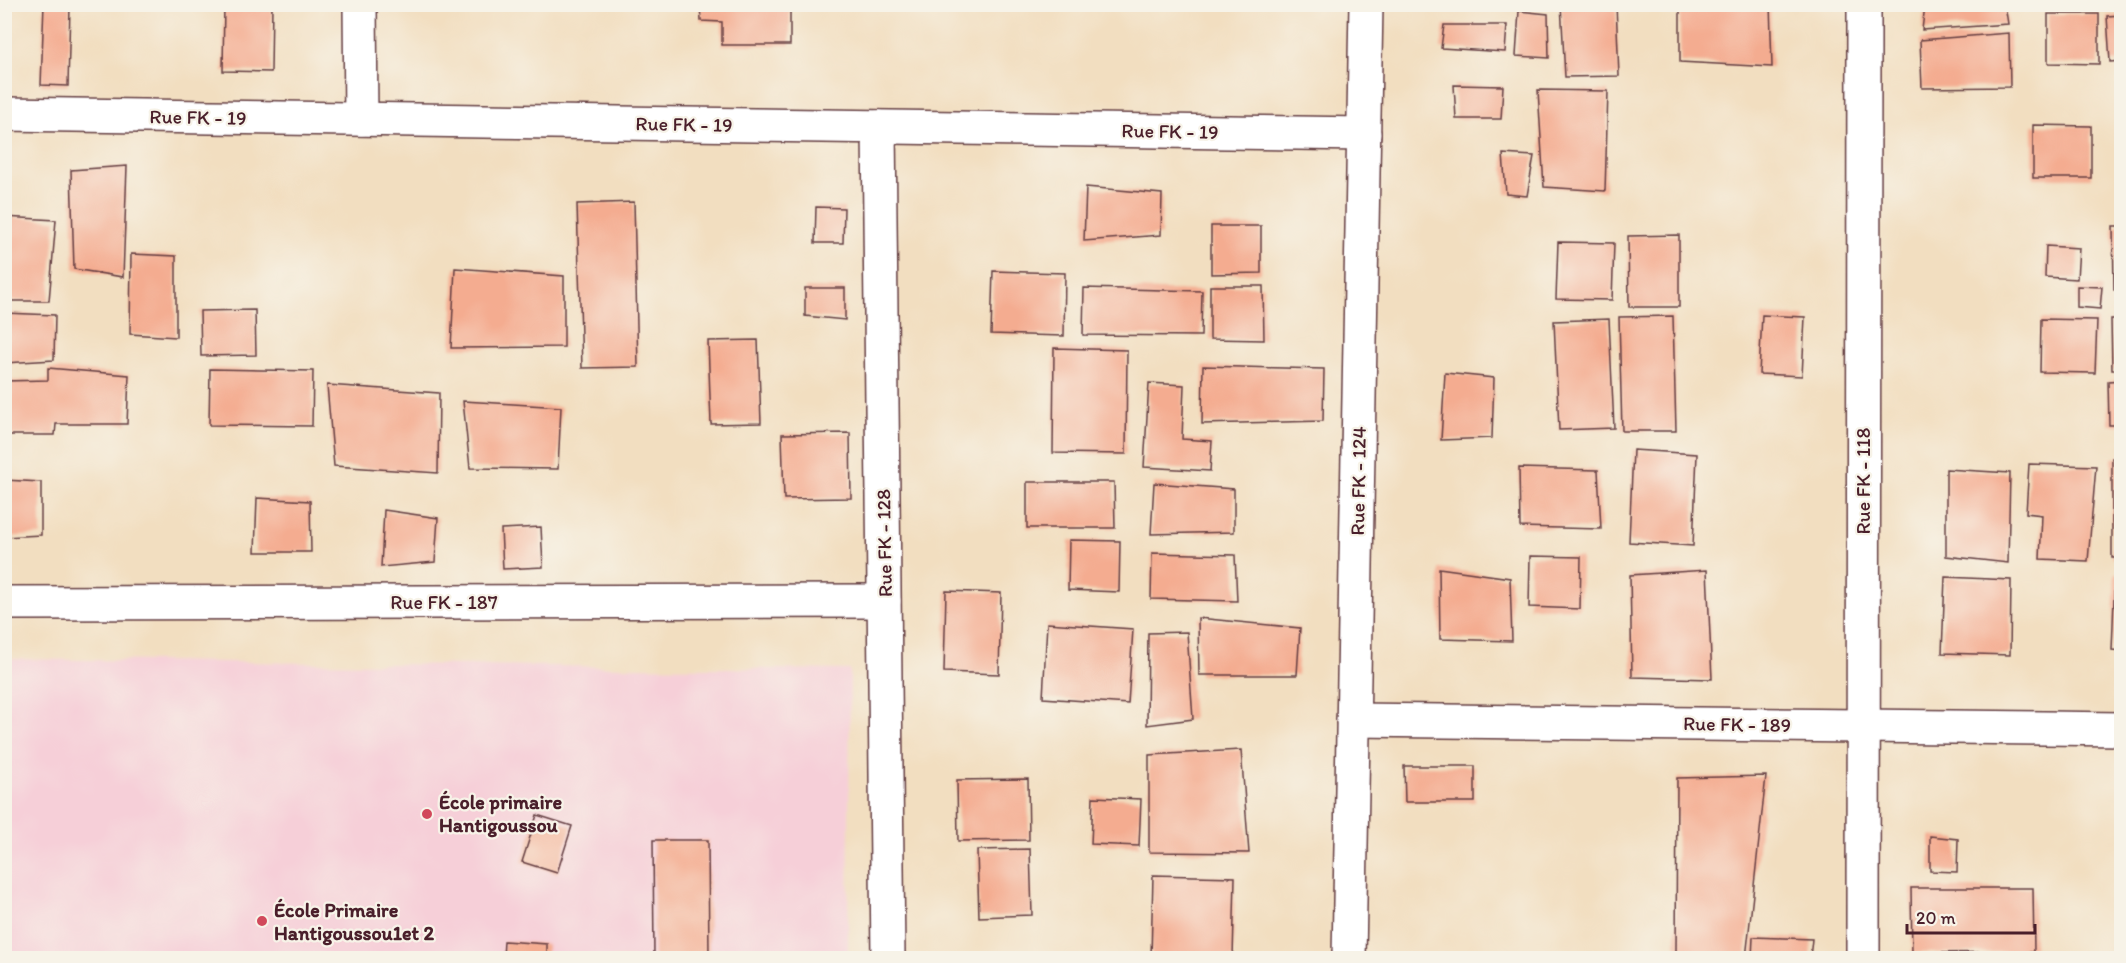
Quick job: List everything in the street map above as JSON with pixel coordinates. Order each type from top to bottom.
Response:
[{"type":"street","points":[[360,4],[361,119]]},
{"type":"street","name":"Rue FK - 124","points":[[1349,958],[1366,4]]},
{"type":"street","name":"Rue FK - 118","points":[[1863,958],[1864,4]]},
{"type":"street","name":"Rue FK - 19","points":[[4,114],[1364,134]]},
{"type":"street","name":"Rue FK - 128","points":[[879,127],[888,958]]},
{"type":"street","name":"Rue FK - 187","points":[[4,603],[884,601]]},
{"type":"street","name":"Rue FK - 189","points":[[1353,720],[2121,729]]},
{"type":"shaded area","name":"École primaire Hantigoussou","points":[[5,659],[850,670],[848,958],[5,958]]},
{"type":"building","points":[[44,4],[70,6],[68,86],[41,85]]},
{"type":"building","points":[[224,4],[272,4],[271,72],[223,71]]},
{"type":"building","points":[[700,4],[790,4],[790,45],[722,45],[722,22],[701,21]]},
{"type":"building","points":[[1561,4],[1616,4],[1619,76],[1565,77]]},
{"type":"building","points":[[1680,4],[1770,4],[1772,67],[1680,62]]},
{"type":"building","points":[[1925,5],[2005,5],[2008,24],[1922,30]]},
{"type":"building","points":[[1519,11],[1548,14],[1549,58],[1516,56]]},
{"type":"building","points":[[2048,14],[2099,14],[2099,64],[2048,63]]},
{"type":"building","points":[[2122,15],[2122,61],[2110,62],[2107,16]]},
{"type":"building","points":[[1444,25],[1507,25],[1505,52],[1441,48]]},
{"type":"building","points":[[2009,33],[2010,87],[1922,88],[1920,40]]},
{"type":"building","points":[[1454,85],[1503,86],[1501,119],[1456,119]]},
{"type":"building","points":[[1538,90],[1608,91],[1605,191],[1544,187]]},
{"type":"building","points":[[2033,125],[2091,126],[2091,178],[2033,178]]},
{"type":"building","points":[[1503,154],[1534,156],[1527,196],[1506,194]]},
{"type":"building","points":[[127,166],[123,277],[74,269],[71,170]]},
{"type":"building","points":[[1086,187],[1162,194],[1161,235],[1084,241]]},
{"type":"building","points":[[634,202],[638,367],[582,368],[577,204]]},
{"type":"building","points":[[816,207],[844,208],[843,243],[815,243]]},
{"type":"building","points":[[4,217],[56,220],[49,301],[4,301]]},
{"type":"building","points":[[1211,226],[1261,226],[1261,273],[1211,274]]},
{"type":"building","points":[[2113,226],[2122,226],[2122,290],[2114,290]]},
{"type":"building","points":[[1679,235],[1679,307],[1629,307],[1628,236]]},
{"type":"building","points":[[1558,242],[1614,243],[1612,300],[1556,299]]},
{"type":"building","points":[[2046,246],[2079,248],[2077,279],[2045,277]]},
{"type":"building","points":[[131,254],[176,256],[176,337],[130,334]]},
{"type":"building","points":[[455,268],[564,276],[564,347],[451,348]]},
{"type":"building","points":[[993,271],[1065,273],[1064,336],[991,334]]},
{"type":"building","points":[[1210,286],[1263,286],[1264,340],[1210,339]]},
{"type":"building","points":[[2077,286],[2102,287],[2100,309],[2077,307]]},
{"type":"building","points":[[805,288],[845,288],[845,320],[805,316]]},
{"type":"building","points":[[1084,288],[1202,291],[1201,336],[1083,335]]},
{"type":"building","points":[[255,310],[256,355],[201,356],[200,311]]},
{"type":"building","points":[[4,313],[55,315],[54,360],[4,363]]},
{"type":"building","points":[[1762,315],[1805,317],[1802,376],[1759,374]]},
{"type":"building","points":[[1673,316],[1676,431],[1622,431],[1619,317]]},
{"type":"building","points":[[1609,319],[1614,428],[1559,430],[1554,321]]},
{"type":"building","points":[[2041,319],[2097,320],[2095,373],[2040,372]]},
{"type":"building","points":[[2111,319],[2122,319],[2122,370],[2112,370]]},
{"type":"building","points":[[758,340],[761,423],[711,424],[708,341]]},
{"type":"building","points":[[1054,348],[1127,350],[1126,454],[1053,453]]},
{"type":"building","points":[[1203,366],[1324,369],[1323,421],[1202,424]]},
{"type":"building","points":[[48,368],[129,375],[127,424],[56,424],[55,435],[4,435],[4,381],[48,380]]},
{"type":"building","points":[[210,369],[313,371],[312,426],[209,425]]},
{"type":"building","points":[[1445,373],[1494,378],[1492,438],[1441,440]]},
{"type":"building","points":[[2122,380],[2122,425],[2109,425],[2108,381]]},
{"type":"building","points":[[1149,383],[1184,385],[1182,439],[1212,441],[1210,471],[1144,467]]},
{"type":"building","points":[[327,385],[439,393],[438,473],[334,466]]},
{"type":"building","points":[[463,401],[561,407],[558,469],[470,468]]},
{"type":"building","points":[[850,433],[851,498],[784,499],[782,434]]},
{"type":"building","points":[[1633,450],[1697,454],[1693,546],[1629,542]]},
{"type":"building","points":[[2122,457],[2122,558],[2112,558],[2112,458]]},
{"type":"building","points":[[2029,464],[2096,466],[2088,561],[2040,559],[2042,515],[2026,513]]},
{"type":"building","points":[[1519,468],[1598,470],[1601,529],[1520,527]]},
{"type":"building","points":[[1946,469],[2010,473],[2008,563],[1946,556]]},
{"type":"building","points":[[4,480],[41,482],[41,535],[4,537]]},
{"type":"building","points":[[1027,482],[1114,482],[1115,528],[1027,528]]},
{"type":"building","points":[[1154,483],[1234,489],[1234,532],[1151,534]]},
{"type":"building","points":[[257,498],[310,501],[311,552],[255,552]]},
{"type":"building","points":[[384,510],[438,518],[435,562],[381,567]]},
{"type":"building","points":[[541,527],[543,567],[503,569],[501,529]]},
{"type":"building","points":[[1069,540],[1120,541],[1119,592],[1068,590]]},
{"type":"building","points":[[1152,553],[1235,555],[1237,601],[1151,599]]},
{"type":"building","points":[[1530,556],[1581,557],[1580,609],[1529,607]]},
{"type":"building","points":[[1439,568],[1510,578],[1512,641],[1440,639]]},
{"type":"building","points":[[1707,570],[1712,679],[1632,677],[1630,575]]},
{"type":"building","points":[[2115,573],[2122,573],[2122,651],[2112,650]]},
{"type":"building","points":[[1945,577],[2011,580],[2010,655],[1942,653]]},
{"type":"building","points":[[946,591],[1001,593],[999,674],[944,672]]},
{"type":"building","points":[[1198,618],[1300,628],[1297,675],[1199,675]]},
{"type":"building","points":[[1047,623],[1133,629],[1128,704],[1043,698]]},
{"type":"building","points":[[1187,632],[1193,719],[1147,725],[1148,633]]},
{"type":"building","points":[[1241,750],[1249,853],[1149,852],[1149,755]]},
{"type":"building","points":[[1404,766],[1475,766],[1475,802],[1405,802]]},
{"type":"building","points":[[1766,776],[1746,958],[1676,952],[1677,778]]},
{"type":"building","points":[[1028,779],[1029,840],[958,841],[957,780]]},
{"type":"building","points":[[1093,797],[1141,799],[1139,846],[1091,844]]},
{"type":"building","points":[[537,815],[572,826],[557,873],[522,862]]},
{"type":"building","points":[[1930,836],[1958,839],[1957,872],[1930,871]]},
{"type":"building","points":[[653,840],[708,840],[709,958],[654,958]]},
{"type":"building","points":[[1030,849],[1032,915],[979,917],[977,850]]},
{"type":"building","points":[[1153,875],[1235,877],[1233,958],[1151,958]]},
{"type":"building","points":[[1911,888],[2033,888],[2034,952],[1912,953]]},
{"type":"building","points":[[1753,937],[1812,939],[1810,958],[1752,958]]},
{"type":"building","points":[[504,941],[547,944],[547,958],[503,958]]},
{"type":"building","points":[[1556,954],[1611,957],[1611,958],[1556,958]]},
{"type":"place","name":"École primaire Hantigoussou","points":[[427,814]]},
{"type":"place","name":"École Primaire Hantigoussou1et 2","points":[[262,921]]}]
